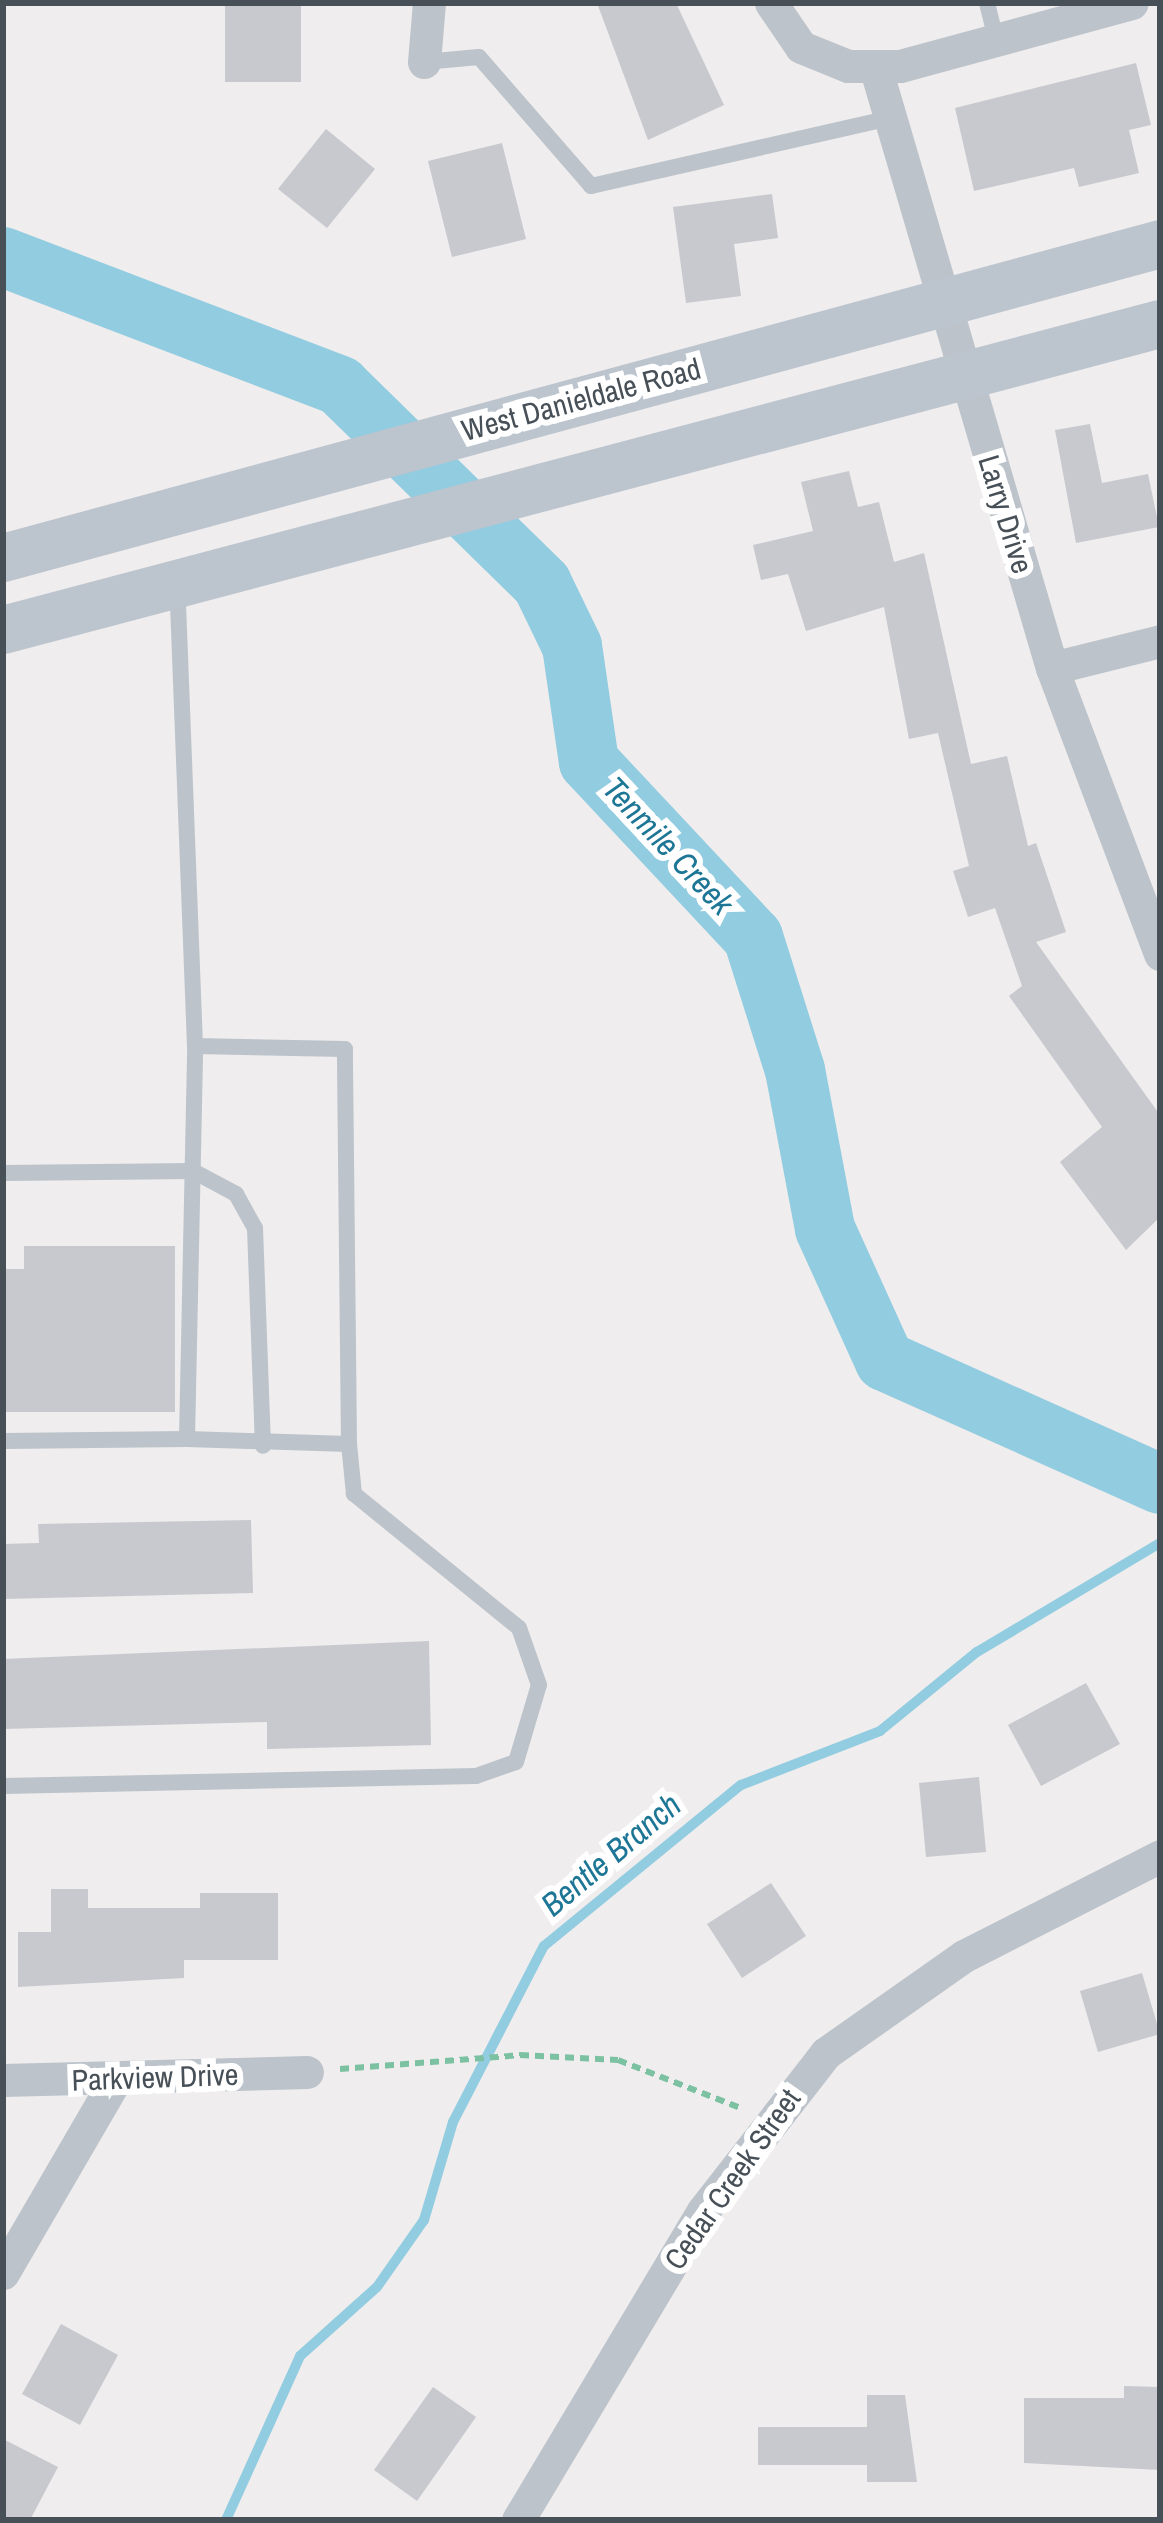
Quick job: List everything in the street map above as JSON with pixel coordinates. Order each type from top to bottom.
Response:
[{"type":"main road","name":"West Danieldale Road","points":[[3,558],[1160,244]]},
{"type":"main road","points":[[3,630],[1160,324]]},
{"type":"street","points":[[424,62],[429,3]]},
{"type":"street","points":[[771,3],[821,60],[875,67],[1132,3]]},
{"type":"street","name":"Larry Drive","points":[[875,67],[1052,668],[1160,954]]},
{"type":"street","points":[[1052,668],[1160,641]]},
{"type":"street","name":"Cedar Creek Street","points":[[518,2520],[769,2120],[881,2009],[1160,1856]]},
{"type":"street","name":"Parkview Drive","points":[[3,2080],[307,2072]]},
{"type":"street","points":[[3,2273],[116,2079]]},
{"type":"lane","points":[[987,3],[996,40]]},
{"type":"lane","points":[[424,62],[479,57],[591,186],[890,118]]},
{"type":"lane","points":[[177,585],[195,1046],[187,1439]]},
{"type":"lane","points":[[3,1786],[476,1776],[515,1762],[539,1685],[519,1628],[354,1494],[349,1444],[345,1049],[195,1046]]},
{"type":"lane","points":[[3,1173],[193,1171],[219,1178],[255,1228],[262,1446]]},
{"type":"lane","points":[[3,1441],[349,1444]]},
{"type":"path","points":[[307,2072],[520,2055],[618,2060],[769,2120]]},
{"type":"building","points":[[597,3],[676,3],[724,105],[648,140]]},
{"type":"building","points":[[225,5],[301,5],[301,82],[225,82]]},
{"type":"building","points":[[1136,63],[1151,125],[1129,130],[1139,173],[1079,187],[1074,168],[974,191],[955,108]]},
{"type":"building","points":[[326,129],[375,169],[327,228],[278,189]]},
{"type":"building","points":[[502,143],[526,239],[452,257],[428,161]]},
{"type":"building","points":[[772,194],[778,238],[734,244],[741,296],[686,303],[673,207]]},
{"type":"building","points":[[1090,424],[1102,483],[1148,474],[1159,527],[1076,543],[1055,430]]},
{"type":"building","points":[[849,471],[858,507],[879,502],[894,562],[924,553],[971,764],[1007,756],[1028,846],[1036,843],[1066,932],[1036,942],[1160,1115],[1160,1217],[1126,1250],[1060,1162],[1102,1127],[1009,996],[1022,986],[995,908],[968,917],[953,871],[969,866],[938,733],[909,739],[884,607],[806,631],[788,574],[761,580],[753,545],[813,531],[801,482]]},
{"type":"building","points":[[24,1246],[175,1246],[175,1412],[3,1412],[3,1269],[24,1269]]},
{"type":"building","points":[[251,1520],[253,1593],[3,1599],[3,1544],[39,1543],[38,1524]]},
{"type":"building","points":[[429,1641],[431,1745],[267,1749],[267,1722],[3,1729],[3,1659]]},
{"type":"building","points":[[1086,1683],[1120,1744],[1041,1786],[1008,1725]]},
{"type":"building","points":[[979,1777],[986,1852],[926,1857],[919,1783]]},
{"type":"building","points":[[771,1883],[806,1936],[742,1978],[707,1924]]},
{"type":"building","points":[[51,1889],[88,1889],[88,1908],[200,1908],[200,1893],[278,1893],[278,1960],[184,1960],[184,1978],[18,1987],[18,1932],[51,1932]]},
{"type":"building","points":[[1142,1973],[1160,2034],[1098,2052],[1080,1991]]},
{"type":"building","points":[[61,2324],[118,2355],[80,2425],[22,2394]]},
{"type":"building","points":[[1124,2386],[1160,2387],[1160,2470],[1024,2463],[1024,2398],[1124,2398]]},
{"type":"building","points":[[433,2387],[476,2417],[417,2501],[374,2470]]},
{"type":"building","points":[[867,2395],[905,2395],[917,2482],[867,2482],[867,2465],[758,2465],[758,2427],[867,2427]]},
{"type":"building","points":[[3,2439],[58,2467],[30,2520],[3,2520]]},
{"type":"waterway","name":"Tenmile Creek","points":[[3,257],[340,386],[542,584],[572,646],[589,762],[753,937],[795,1070],[825,1229],[885,1361],[1160,1484]]},
{"type":"waterway","name":"Bentle Branch","points":[[226,2520],[300,2356],[377,2287],[424,2220],[453,2122],[544,1946],[741,1785],[880,1731],[977,1652],[1160,1543]]}]
